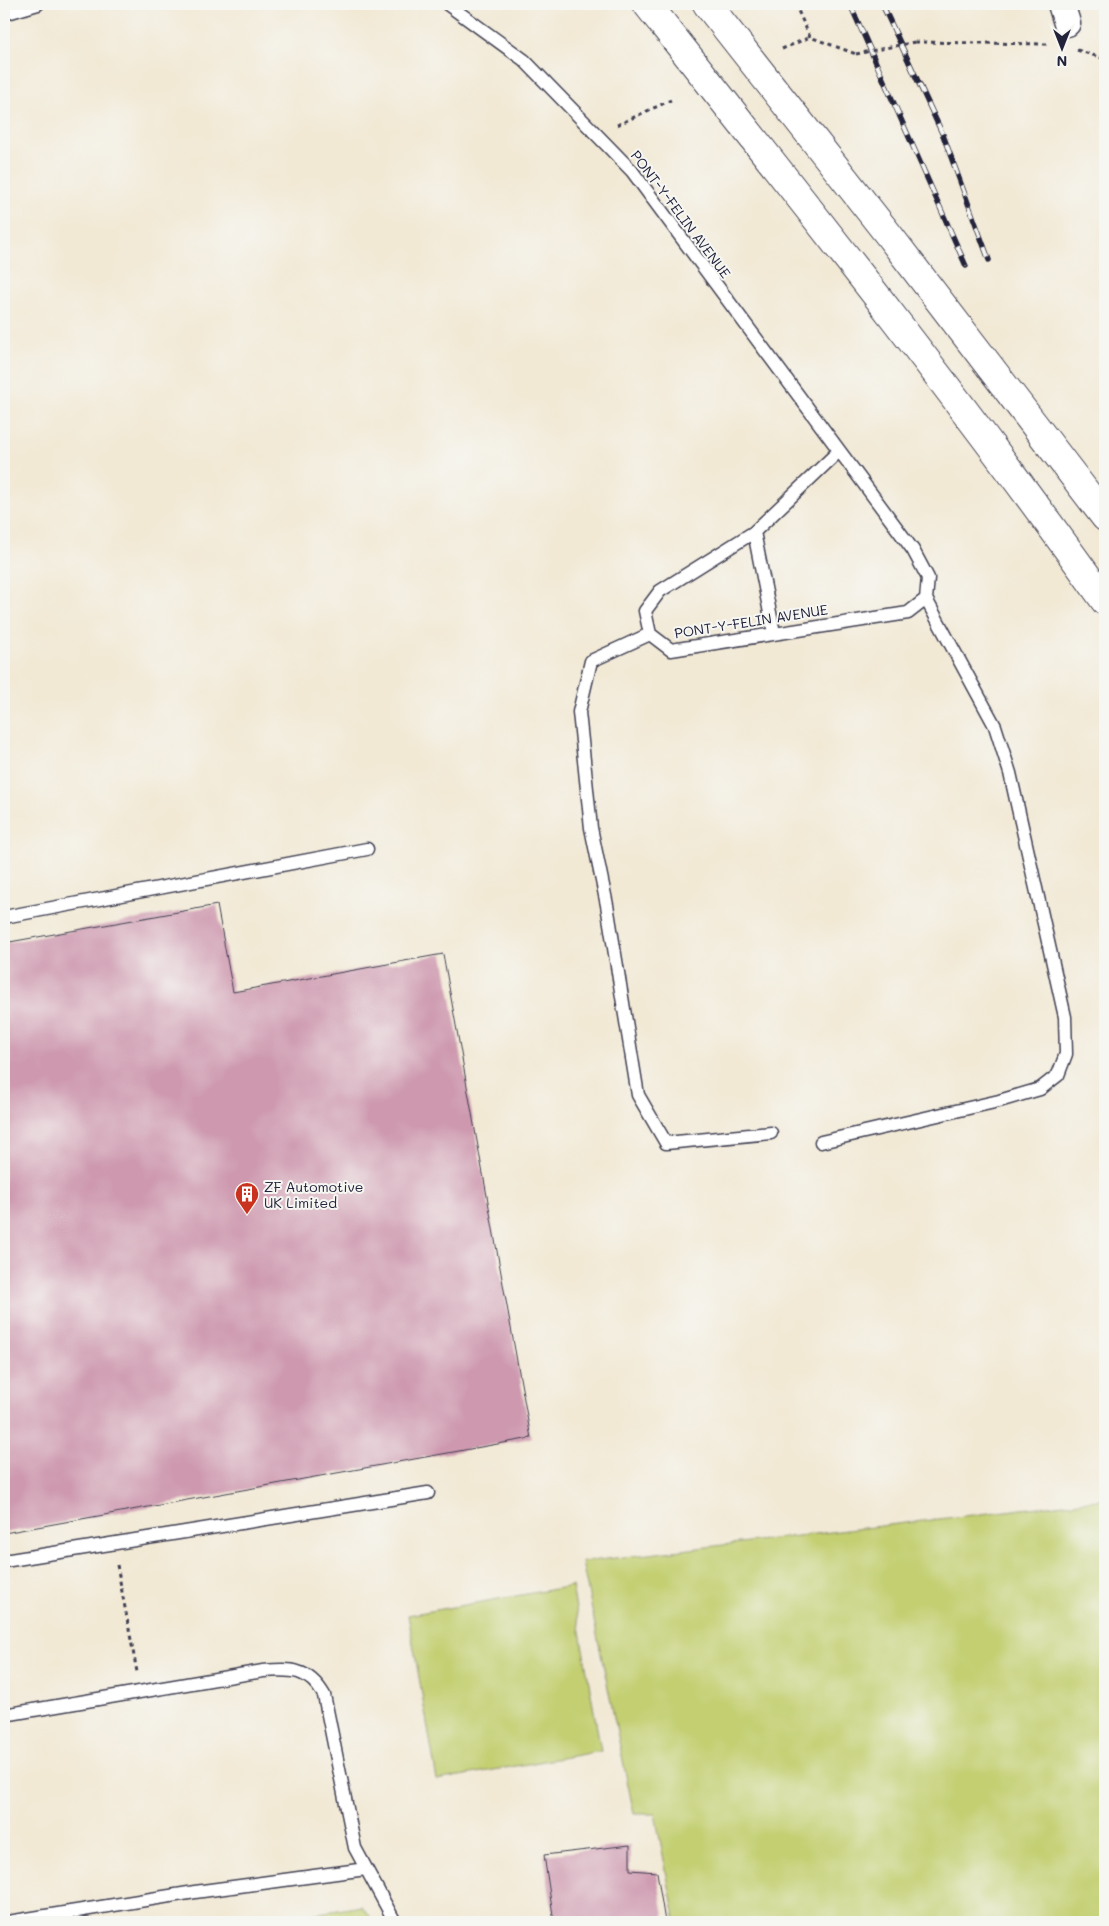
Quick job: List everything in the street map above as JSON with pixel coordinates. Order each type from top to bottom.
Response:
[{"type":"highway","points":[[647,4],[850,259],[1020,482],[1105,601]]},
{"type":"highway","points":[[707,4],[888,234],[1105,517]]},
{"type":"lane","points":[[4,14],[38,4]]},
{"type":"lane","name":"PONT-Y-FELIN AVENUE","points":[[447,4],[524,60],[632,171],[913,550],[928,578],[926,598],[908,613],[670,650],[650,634]]},
{"type":"lane","points":[[771,1134],[666,1143],[638,1095],[591,828],[579,712],[591,661],[650,634],[645,611],[660,591],[754,532],[839,451]]},
{"type":"lane","points":[[754,532],[774,633]]},
{"type":"lane","points":[[821,1142],[999,1101],[1040,1088],[1058,1075],[1066,1054],[1065,1017],[1010,773],[995,726],[926,598]]},
{"type":"lane","points":[[4,917],[366,849]]},
{"type":"lane","points":[[4,1561],[428,1493]]},
{"type":"lane","points":[[4,1715],[263,1671],[287,1669],[305,1674],[317,1684],[324,1695],[355,1848],[395,1922]]},
{"type":"lane","points":[[8,1922],[195,1892],[366,1869]]},
{"type":"path","points":[[795,4],[810,37]]},
{"type":"path","points":[[782,50],[810,37],[856,54],[916,42],[1062,24]]},
{"type":"path","points":[[1073,49],[1105,59]]},
{"type":"path","points":[[596,135],[671,100]]},
{"type":"path","points":[[113,1544],[141,1692]]},
{"type":"green space","points":[[1105,1499],[1105,1922],[676,1922],[655,1814],[634,1814],[582,1562]]},
{"type":"green space","points":[[572,1586],[601,1751],[437,1780],[408,1615]]},
{"type":"green space","points":[[362,1906],[373,1922],[264,1922]]},
{"type":"building","name":"ZF Automotive UK Limited","points":[[217,905],[233,992],[443,954],[531,1438],[4,1533],[4,943]]},
{"type":"building","points":[[630,1845],[630,1870],[657,1872],[665,1922],[554,1922],[544,1855]]},
{"type":"railway","points":[[850,4],[966,266]]},
{"type":"railway","points":[[882,4],[943,135],[989,260]]},
{"type":"place","name":"ZF Automotive UK Limited","points":[[247,1215]]}]
